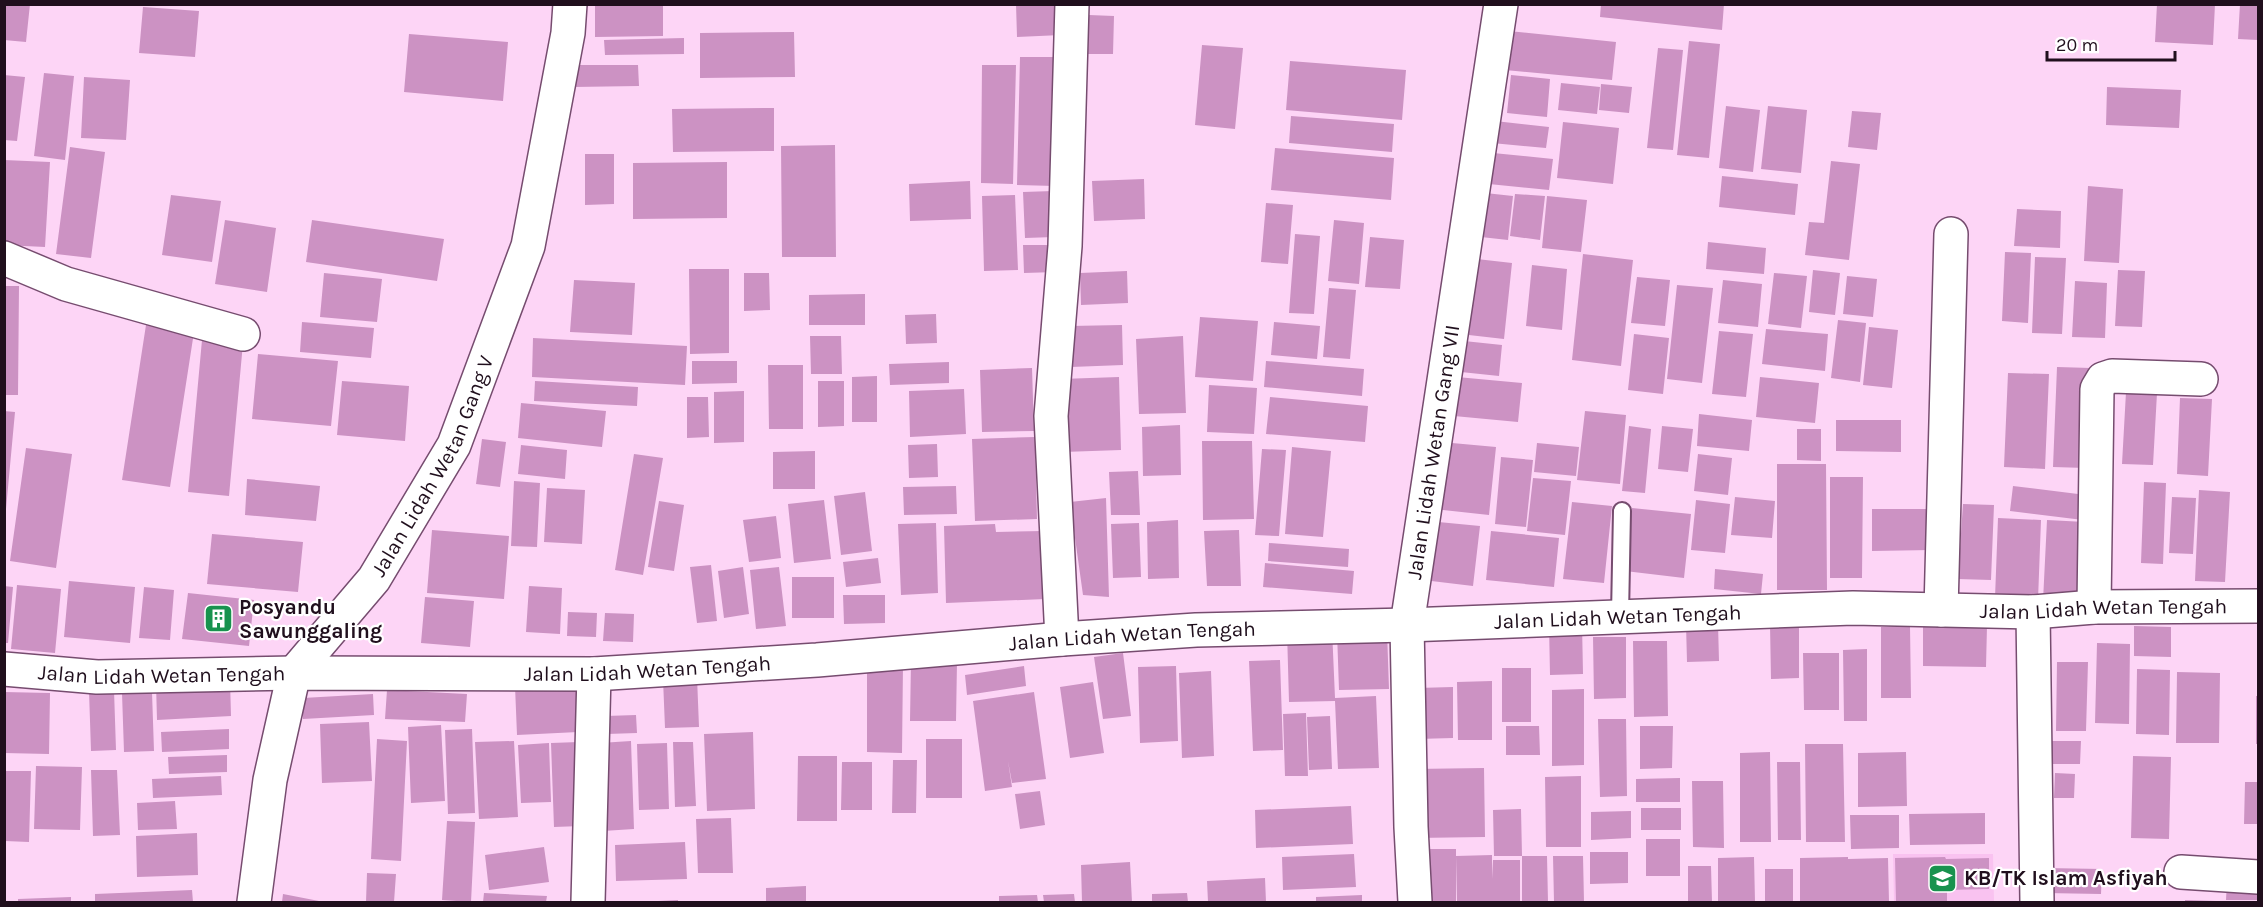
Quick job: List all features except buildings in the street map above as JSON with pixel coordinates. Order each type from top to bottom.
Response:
[{"type":"street","name":"Jalan Lidah Wetan Gang V","points":[[254,903],[270,780],[294,674],[374,579],[454,445],[528,246],[568,33],[570,4]]},
{"type":"street","points":[[1062,639],[1051,416],[1065,246],[1071,4]]},
{"type":"street","name":"Jalan Lidah Wetan Gang VII","points":[[1415,903],[1411,827],[1407,624],[1502,4]]},
{"type":"street","points":[[1941,610],[1951,234]]},
{"type":"street","points":[[4,258],[66,284],[243,334]]},
{"type":"street","points":[[2094,607],[2097,389],[2103,380],[2112,376],[2201,379]]},
{"type":"street","name":"Jalan Lidah Wetan Tengah","points":[[4,669],[97,677],[294,674],[594,674],[817,660],[1196,630],[1853,608],[2033,612],[2094,607],[2259,606]]},
{"type":"street","points":[[2033,612],[2037,903]]},
{"type":"street","points":[[588,903],[594,674]]},
{"type":"street","points":[[2181,872],[2259,877]]},
{"type":"lane","points":[[1620,615],[1622,511]]},
{"type":"shaded area","name":"KB/TK Islam Asfiyah","points":[[1893,854],[1993,854],[1994,902],[1894,902]]},
{"type":"place","name":"Posyandu Sawunggaling","points":[[218,619]]},
{"type":"place","name":"KB/TK Islam Asfiyah","points":[[1943,878]]}]
